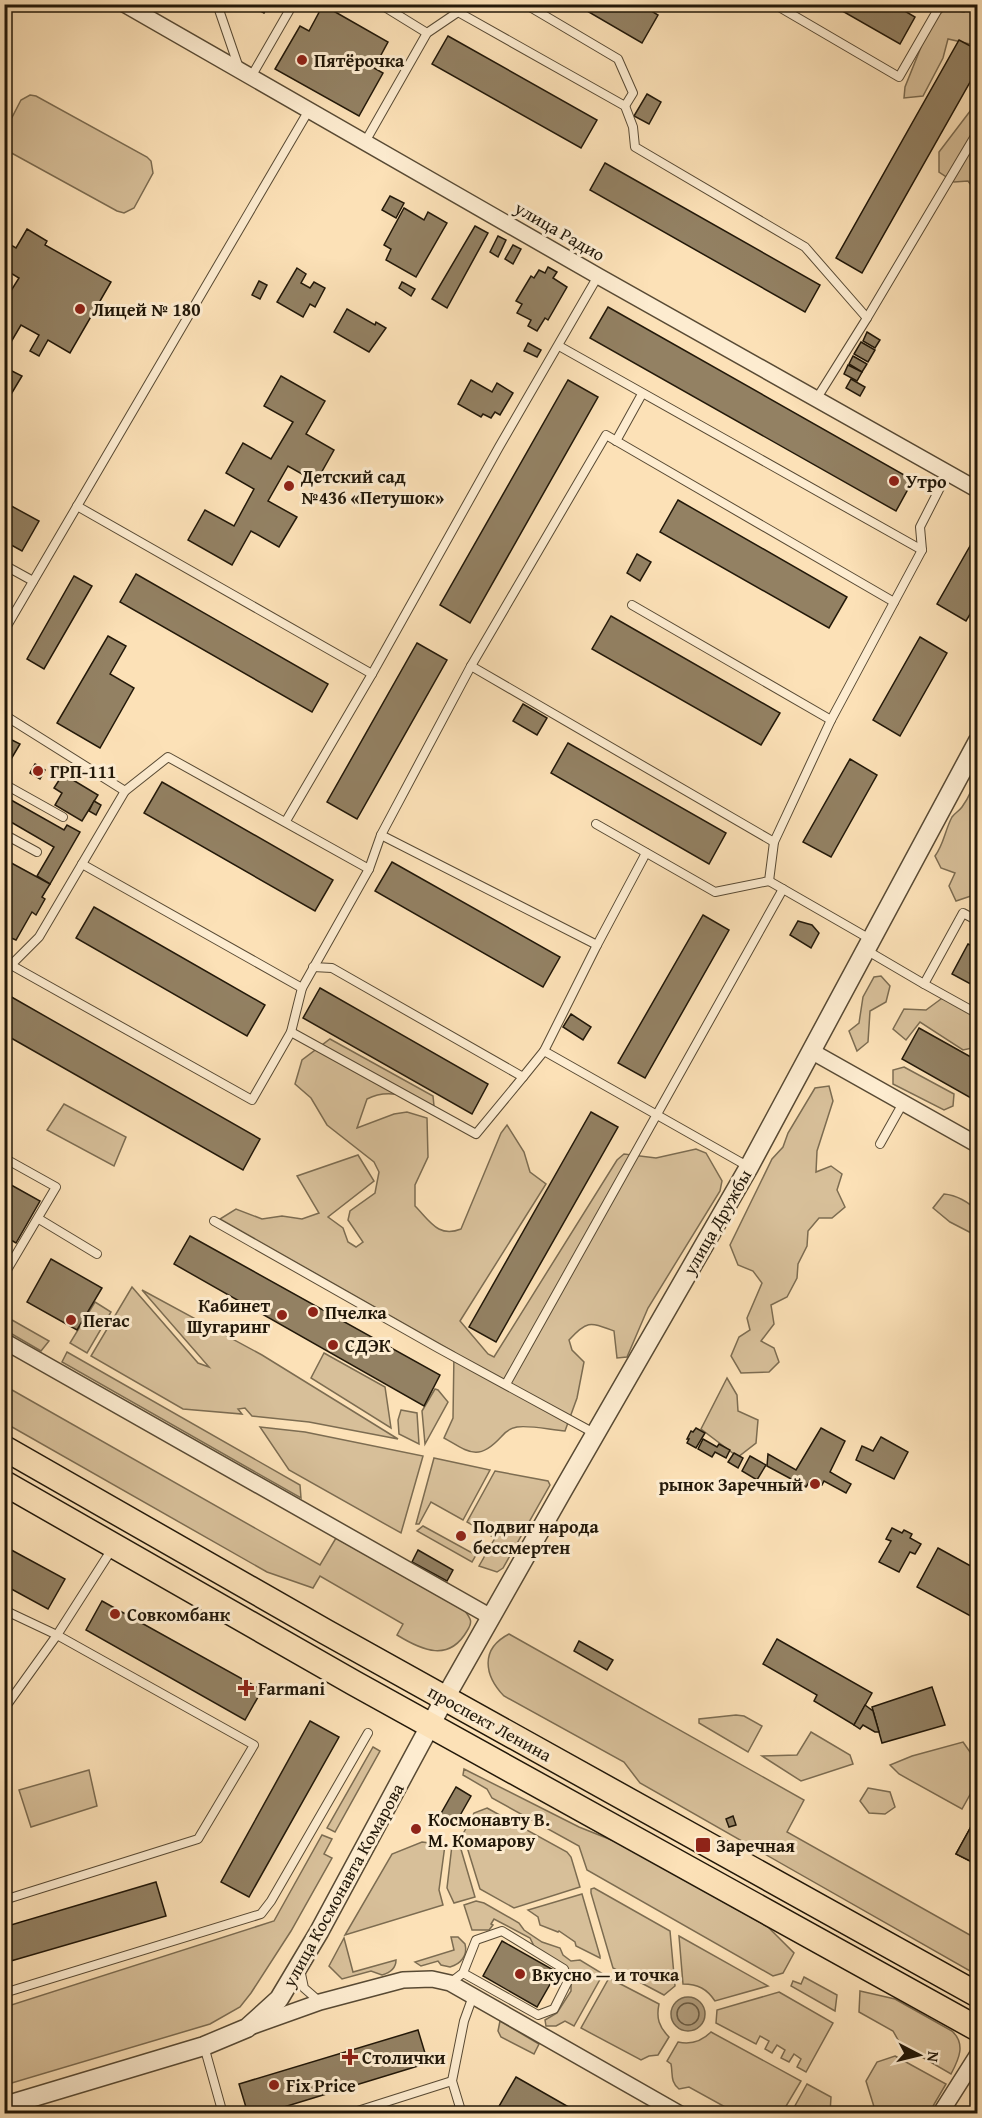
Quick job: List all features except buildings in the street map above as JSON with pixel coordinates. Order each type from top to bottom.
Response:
[{"type":"main road","name":"проспект Ленина","points":[[4,1448],[445,1698],[978,1995]]},
{"type":"main road","name":"проспект Ленина","points":[[4,1484],[432,1726],[978,2029]]},
{"type":"street","name":"улица Радио","points":[[124,4],[598,276],[978,490]]},
{"type":"street","name":"улица Дружбы","points":[[445,1698],[749,1167],[978,741]]},
{"type":"street","points":[[811,1051],[978,1145]]},
{"type":"street","points":[[4,1341],[491,1617]]},
{"type":"street","name":"улица Космонавта Комарова","points":[[4,2106],[204,2046],[247,2028],[279,1999],[432,1726],[445,1698]]},
{"type":"street","points":[[247,2028],[320,2002],[403,1980],[432,1979],[450,1983],[680,2114]]},
{"type":"street","points":[[940,2114],[978,2054]]},
{"type":"lane","points":[[217,4],[245,73]]},
{"type":"lane","points":[[245,73],[293,4]]},
{"type":"lane","points":[[380,4],[427,33]]},
{"type":"lane","points":[[365,142],[427,33],[458,12],[462,4]]},
{"type":"lane","points":[[525,4],[618,59],[633,93],[625,106]]},
{"type":"lane","points":[[774,4],[899,76],[941,4]]},
{"type":"lane","points":[[458,12],[625,106],[633,127],[635,147],[805,247],[867,318]]},
{"type":"lane","points":[[4,631],[309,110]]},
{"type":"lane","points":[[818,398],[978,131]]},
{"type":"lane","points":[[286,821],[598,276]]},
{"type":"lane","points":[[559,346],[922,549]]},
{"type":"lane","points":[[616,441],[642,393]]},
{"type":"lane","points":[[11,965],[252,1100],[291,1032],[302,988],[369,868],[381,835],[471,666],[606,435],[894,602]]},
{"type":"lane","points":[[769,881],[774,842],[831,720],[922,549],[920,527],[947,474]]},
{"type":"lane","points":[[77,506],[372,674]]},
{"type":"lane","points":[[4,565],[33,581]]},
{"type":"lane","points":[[632,605],[831,720]]},
{"type":"lane","points":[[471,666],[774,842]]},
{"type":"lane","points":[[4,716],[125,791]]},
{"type":"lane","points":[[4,972],[39,937],[125,791],[168,757],[369,868]]},
{"type":"lane","points":[[4,784],[63,817]]},
{"type":"lane","points":[[596,824],[715,892],[769,881],[924,984],[978,1014]]},
{"type":"lane","points":[[4,834],[37,852]]},
{"type":"lane","points":[[381,835],[597,945]]},
{"type":"lane","points":[[291,1032],[476,1134],[544,1051],[646,853]]},
{"type":"lane","points":[[82,864],[302,988]]},
{"type":"lane","points":[[506,1384],[783,889]]},
{"type":"lane","points":[[924,984],[963,913],[978,921]]},
{"type":"lane","points":[[313,967],[332,968],[523,1077]]},
{"type":"lane","points":[[544,1051],[749,1167]]},
{"type":"lane","points":[[880,1144],[903,1103]]},
{"type":"lane","points":[[4,1158],[56,1187],[4,1275]]},
{"type":"lane","points":[[39,1219],[97,1254]]},
{"type":"lane","points":[[214,1221],[596,1434]]},
{"type":"lane","points":[[4,1709],[57,1635],[114,1546]]},
{"type":"lane","points":[[4,1610],[57,1635],[254,1745],[198,1839],[4,1900]]},
{"type":"lane","points":[[4,1993],[261,1914],[271,1901],[368,1733]]},
{"type":"lane","points":[[450,1983],[463,1973],[476,1940],[502,1931],[564,1969],[568,1981],[554,2009],[538,2015],[463,1973]]},
{"type":"lane","points":[[299,1966],[304,1988],[320,2002]]},
{"type":"lane","points":[[462,2114],[452,2081],[464,2021],[473,1996]]},
{"type":"lane","points":[[204,2046],[223,2114]]},
{"type":"lane","points":[[348,2114],[452,2081]]},
{"type":"shaded area","points":[[977,5],[977,36],[970,44],[948,39],[943,58],[923,96],[904,98],[905,87],[921,47],[924,26],[946,9],[964,12]]},
{"type":"shaded area","points":[[30,95],[36,96],[151,161],[153,173],[134,208],[124,213],[117,211],[6,150],[5,131],[21,100]]},
{"type":"shaded area","points":[[977,102],[977,193],[968,181],[954,182],[939,172],[939,152]]},
{"type":"shaded area","points":[[977,773],[977,894],[956,901],[949,886],[955,873],[941,868],[935,856],[952,817],[969,795]]},
{"type":"shaded area","points":[[881,976],[890,986],[886,1002],[870,1011],[868,1042],[857,1051],[849,1031],[859,1023],[863,997],[874,977]]},
{"type":"shaded area","points":[[945,996],[977,1011],[977,1047],[963,1050],[920,1022],[906,1040],[893,1029],[904,1009],[926,1010]]},
{"type":"shaded area","points":[[330,1039],[433,1096],[434,1106],[392,1094],[367,1099],[357,1128],[394,1114],[407,1112],[427,1118],[428,1157],[415,1185],[415,1206],[440,1230],[461,1229],[501,1133],[507,1125],[524,1152],[530,1172],[546,1184],[460,1321],[488,1354],[494,1357],[617,1160],[624,1154],[656,1158],[696,1149],[706,1153],[722,1181],[720,1191],[648,1308],[627,1357],[617,1358],[614,1331],[599,1326],[585,1326],[569,1340],[572,1350],[584,1362],[577,1398],[565,1431],[528,1427],[514,1428],[486,1450],[479,1452],[467,1450],[444,1438],[453,1418],[454,1352],[220,1219],[236,1209],[262,1219],[282,1216],[302,1219],[319,1213],[297,1176],[358,1155],[374,1181],[328,1217],[343,1228],[348,1242],[356,1247],[363,1242],[348,1220],[350,1211],[375,1193],[379,1172],[374,1162],[327,1125],[311,1098],[295,1084],[302,1060]]},
{"type":"shaded area","points":[[904,1067],[954,1094],[953,1106],[944,1110],[893,1084],[893,1070]]},
{"type":"shaded area","points":[[829,1086],[833,1101],[817,1151],[816,1172],[831,1166],[842,1174],[837,1190],[845,1207],[832,1218],[819,1218],[808,1231],[807,1246],[798,1264],[797,1278],[787,1297],[771,1305],[774,1324],[761,1341],[774,1348],[779,1362],[769,1372],[741,1373],[731,1356],[739,1337],[750,1330],[747,1318],[762,1283],[753,1271],[738,1265],[730,1245],[772,1159],[783,1147],[788,1133],[815,1088]]},
{"type":"shaded area","points":[[64,1104],[126,1137],[114,1166],[47,1130]]},
{"type":"shaded area","points":[[944,1194],[962,1200],[977,1211],[977,1236],[950,1222],[933,1208]]},
{"type":"shaded area","points":[[132,1287],[198,1363],[209,1367],[142,1290],[262,1355],[398,1439],[309,1422],[252,1416],[245,1408],[238,1409],[242,1414],[183,1409],[91,1356]]},
{"type":"shaded area","points":[[95,1302],[111,1312],[87,1353],[70,1343]]},
{"type":"shaded area","points":[[5,1316],[49,1341],[41,1351],[5,1330]]},
{"type":"shaded area","points":[[67,1352],[300,1485],[301,1498],[62,1362]]},
{"type":"shaded area","points":[[324,1353],[385,1387],[391,1428],[311,1378]]},
{"type":"shaded area","points":[[727,1378],[737,1395],[738,1411],[758,1420],[756,1443],[738,1457],[701,1429]]},
{"type":"shaded area","points":[[5,1386],[320,1565],[336,1538],[465,1611],[469,1616],[469,1628],[460,1641],[452,1647],[435,1651],[426,1649],[397,1635],[403,1624],[320,1576],[313,1588],[267,1572],[5,1423]]},
{"type":"shaded area","points":[[435,1389],[448,1402],[425,1444],[422,1411]]},
{"type":"shaded area","points":[[401,1410],[417,1413],[419,1444],[399,1434],[398,1420]]},
{"type":"shaded area","points":[[260,1427],[305,1432],[423,1456],[401,1533],[289,1470]]},
{"type":"shaded area","points":[[434,1458],[490,1470],[463,1520],[431,1502],[419,1524],[416,1524]]},
{"type":"shaded area","points":[[495,1471],[548,1481],[550,1485],[503,1568],[497,1572],[479,1566],[495,1538],[467,1522]]},
{"type":"shaded area","points":[[423,1526],[476,1555],[472,1562],[417,1531]]},
{"type":"shaded area","points":[[509,1634],[804,1800],[787,1832],[977,1939],[977,1975],[640,1783],[624,1762],[504,1696],[492,1680],[488,1663],[493,1647]]},
{"type":"shaded area","points":[[744,1716],[762,1726],[748,1752],[699,1723],[699,1719]]},
{"type":"shaded area","points":[[811,1732],[850,1755],[853,1764],[801,1781],[762,1756],[797,1755]]},
{"type":"shaded area","points":[[963,1742],[977,1758],[977,1782],[962,1809],[899,1774],[890,1765],[912,1756]]},
{"type":"shaded area","points":[[373,1747],[380,1751],[335,1832],[327,1828]]},
{"type":"shaded area","points":[[464,1769],[579,1827],[619,1843],[768,1927],[794,1953],[783,1973],[773,1976],[587,1870],[579,1846],[492,1798],[487,1789],[463,1775]]},
{"type":"shaded area","points":[[89,1770],[97,1806],[31,1827],[19,1790]]},
{"type":"shaded area","points":[[868,1788],[890,1792],[895,1807],[885,1814],[869,1813],[860,1801]]},
{"type":"shaded area","points":[[487,1808],[567,1852],[571,1857],[580,1887],[514,1908],[480,1889],[463,1834],[474,1813]]},
{"type":"shaded area","points":[[322,1835],[332,1839],[324,1854],[332,1858],[291,1931],[240,2007],[210,2024],[5,2085],[5,2007],[274,1921]]},
{"type":"shaded area","points":[[422,1842],[445,1845],[439,1890],[443,1905],[345,1935],[392,1854]]},
{"type":"shaded area","points":[[452,1845],[460,1846],[475,1897],[454,1903],[447,1888]]},
{"type":"shaded area","points":[[594,1888],[670,1931],[675,1986],[664,1995],[613,1968],[591,1893],[591,1889]]},
{"type":"shaded area","points":[[582,1894],[600,1958],[576,1946],[575,1942],[559,1931],[540,1925],[538,1917],[528,1910]]},
{"type":"shaded area","points":[[476,1901],[484,1903],[519,1923],[524,1930],[542,1942],[560,1948],[563,1955],[571,1961],[580,1960],[603,1974],[574,2026],[565,2021],[556,2026],[546,2026],[545,2020],[557,2013],[571,1991],[571,1977],[568,1971],[535,1948],[530,1938],[494,1919],[489,1930],[472,1930],[464,1905]]},
{"type":"shaded area","points":[[679,1936],[768,1986],[715,2001],[702,1988],[683,1984]]},
{"type":"shaded area","points":[[451,1937],[458,1937],[466,1948],[463,1958],[457,1964],[450,1967],[441,1965],[438,1961],[421,1966],[415,1962],[454,1950]]},
{"type":"shaded area","points":[[344,1938],[353,1972],[396,1960],[395,1966],[390,1972],[382,1975],[371,1971],[342,1979],[329,1966]]},
{"type":"shaded area","points":[[804,1977],[837,1995],[835,2011],[791,1986],[793,1981],[801,1984]]},
{"type":"shaded area","points":[[609,1978],[659,2004],[659,2022],[669,2037],[658,2055],[641,2060],[581,2028]]},
{"type":"shaded area","points":[[860,1991],[895,1999],[952,2031],[959,2041],[960,2052],[951,2074],[901,2045],[893,2031],[859,2012]]},
{"type":"shaded area","points":[[779,1992],[833,2023],[806,2072],[797,2067],[801,2059],[794,2054],[789,2062],[781,2058],[785,2050],[777,2045],[772,2053],[765,2049],[769,2041],[760,2036],[756,2044],[716,2023],[717,2010]]},
{"type":"shaded area","points":[[500,2021],[539,2044],[534,2054],[501,2037],[498,2031]]},
{"type":"shaded area","points":[[711,2032],[801,2081],[782,2113],[736,2113],[689,2087],[679,2089],[676,2086],[673,2081],[671,2064],[667,2061],[678,2042],[696,2042]]},
{"type":"shaded area","points":[[895,2056],[946,2084],[929,2113],[881,2113],[875,2110],[866,2081],[877,2062]]},
{"type":"shaded area","points":[[807,2084],[831,2097],[830,2113],[791,2113]]},
{"type":"water","points":[[688,1997],[700,2002],[705,2014],[700,2026],[688,2031],[676,2026],[671,2014],[676,2002]]},
{"type":"place","name":"Пятёрочка","points":[[302,60]]},
{"type":"place","name":"Лицей № 180","points":[[80,309]]},
{"type":"place","name":"Утро","points":[[894,481]]},
{"type":"place","name":"Детский сад №436 «Петушок»","points":[[289,486]]},
{"type":"place","name":"ГРП-111","points":[[38,771]]},
{"type":"place","name":"Пчелка","points":[[313,1312]]},
{"type":"place","name":"Кабинет Шугаринг","points":[[282,1315]]},
{"type":"place","name":"Пегас","points":[[71,1320]]},
{"type":"place","name":"СДЭК","points":[[333,1345]]},
{"type":"place","name":"рынок Заречный","points":[[815,1484]]},
{"type":"place","name":"Подвиг народа бессмертен","points":[[461,1536]]},
{"type":"place","name":"Совкомбанк","points":[[115,1614]]},
{"type":"place","name":"Farmani","points":[[246,1688]]},
{"type":"place","name":"Космонавту В. М. Комарову","points":[[416,1829]]},
{"type":"place","name":"Заречная","points":[[703,1845]]},
{"type":"place","name":"Вкусно — и точка","points":[[520,1974]]},
{"type":"place","name":"Столички","points":[[350,2057]]},
{"type":"place","name":"Fix Price","points":[[274,2085]]}]
